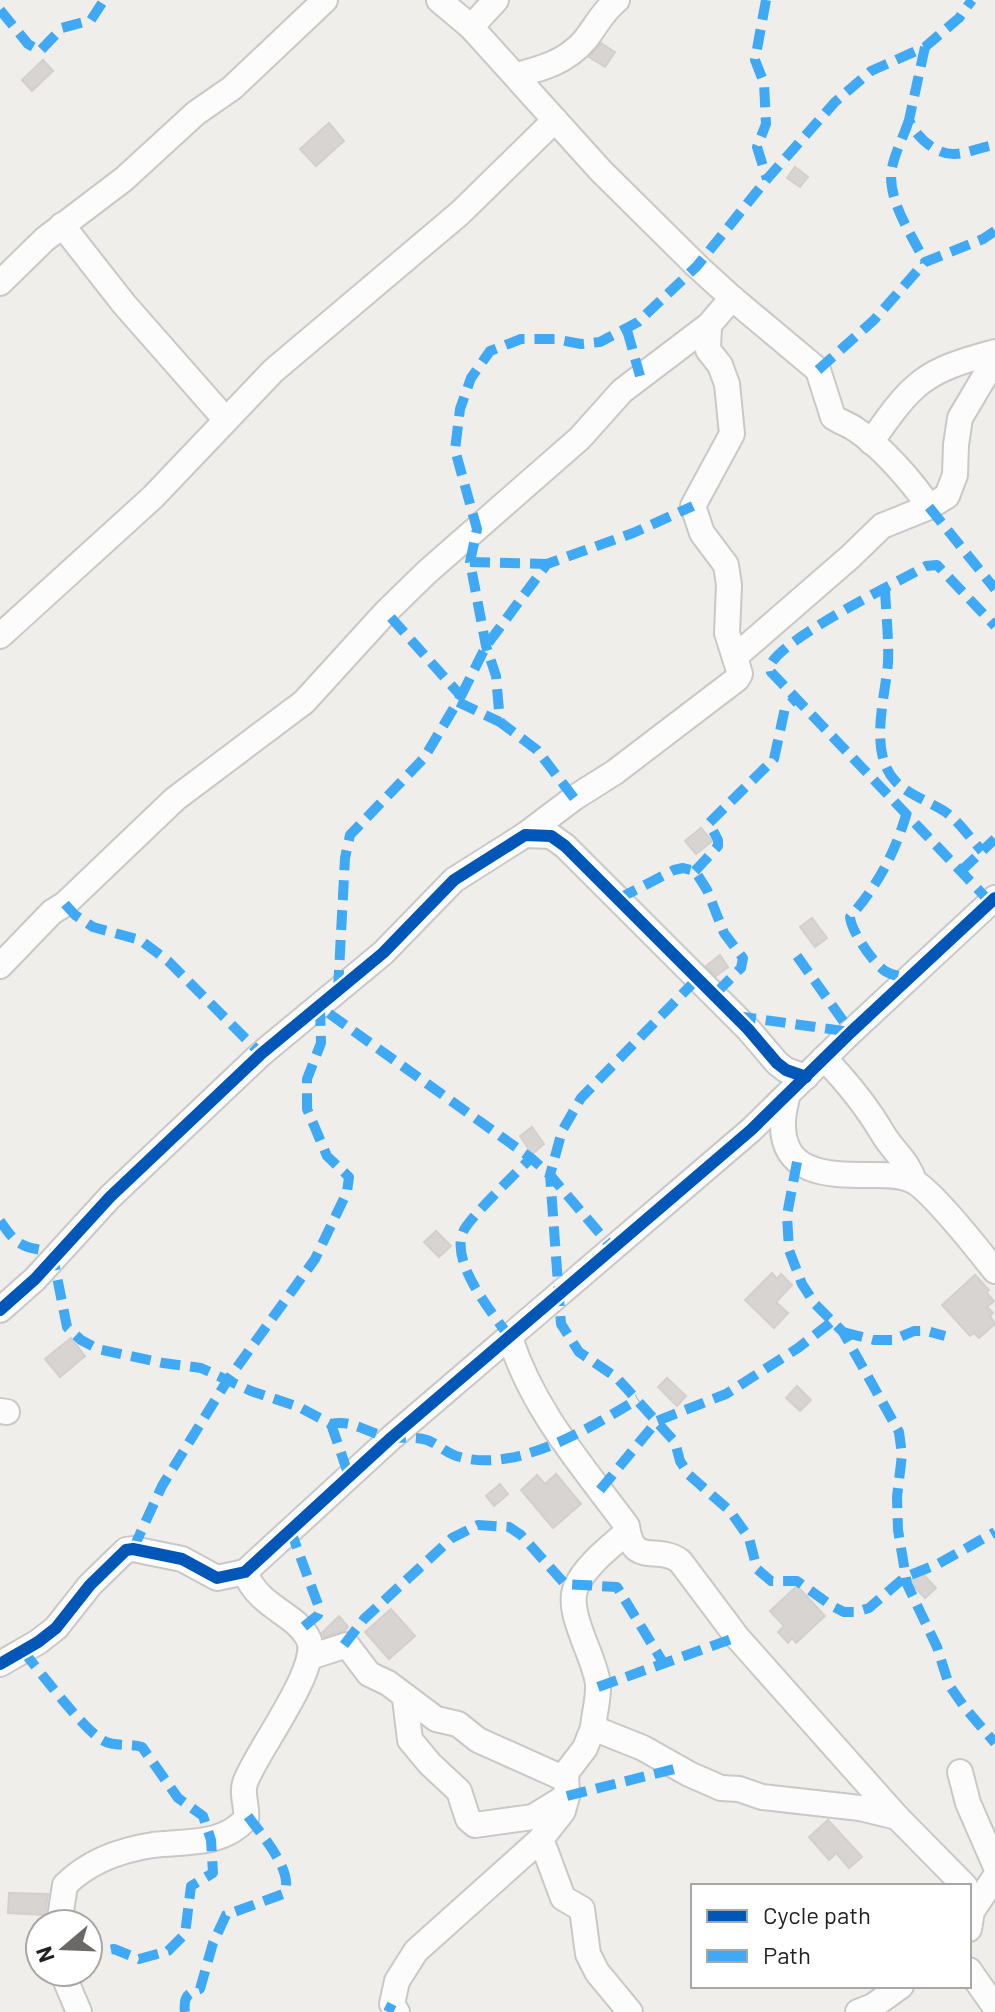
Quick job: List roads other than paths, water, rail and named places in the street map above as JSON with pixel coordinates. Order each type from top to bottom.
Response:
[{"type":"street","points":[[0,283],[62,225],[124,179],[205,105],[232,88],[325,0]]},
{"type":"street","points":[[439,0],[471,27],[517,75],[601,171],[732,298],[810,362],[824,382],[833,417],[871,442],[920,493],[929,507]]},
{"type":"street","points":[[471,27],[496,0]]},
{"type":"street","points":[[517,75],[563,60],[584,41],[607,7],[617,0]]},
{"type":"street","points":[[0,636],[153,497],[273,371],[460,213],[555,120]]},
{"type":"street","points":[[62,225],[124,304],[226,420]]},
{"type":"street","points":[[0,966],[52,912],[65,904],[175,799],[304,702],[443,556],[580,438],[622,391],[709,325],[732,298]]},
{"type":"street","points":[[0,1310],[35,1279],[110,1197],[261,1054],[383,953],[454,880],[615,772],[737,679],[740,674],[727,633],[729,585],[726,565],[702,533],[693,506],[732,434],[727,384],[720,365],[708,350],[709,325]]},
{"type":"street","points":[[871,442],[903,396],[928,376],[955,363],[995,352]]},
{"type":"street","points":[[736,656],[882,526],[929,507],[947,496],[952,489],[960,418],[995,359]]},
{"type":"street","points":[[554,812],[556,839]]},
{"type":"street","points":[[525,835],[556,839],[748,1029],[777,1063],[806,1077]]},
{"type":"street","points":[[0,1664],[56,1628],[90,1585],[126,1550],[182,1559],[217,1578],[245,1572],[391,1438],[787,1096],[995,898]]},
{"type":"street","points":[[824,1058],[854,1089],[910,1168],[914,1181],[995,1271]]},
{"type":"street","points":[[787,1096],[784,1136],[797,1162],[834,1174],[887,1175],[914,1181]]},
{"type":"street","points":[[510,1338],[518,1363],[550,1423],[627,1526],[634,1549],[651,1555],[666,1554],[680,1561],[737,1637],[897,1817],[962,1884]]},
{"type":"street","points":[[397,2012],[392,2004],[397,1981],[416,1951],[541,1839],[563,1811],[569,1767],[591,1739],[598,1687],[592,1660],[574,1611],[575,1590],[599,1558],[627,1532]]},
{"type":"street","points":[[61,1908],[65,1885],[87,1866],[131,1849],[211,1840],[241,1824],[247,1815],[244,1785],[296,1691],[310,1657],[309,1638],[257,1593],[245,1572]]},
{"type":"street","points":[[310,1657],[347,1645],[369,1674],[388,1683],[436,1719],[458,1724],[478,1740],[566,1787]]},
{"type":"street","points":[[405,1698],[410,1740],[430,1764],[454,1785],[463,1800],[468,1819],[475,1825],[533,1817],[566,1787]]},
{"type":"street","points":[[593,1728],[643,1748],[702,1781],[721,1788],[860,1808],[897,1817]]},
{"type":"street","points":[[960,1772],[968,1803],[995,1865]]},
{"type":"street","points":[[541,1839],[563,1898],[582,1909],[588,1954],[597,1972],[630,2012]]},
{"type":"street","points":[[971,1973],[995,2007]]},
{"type":"street","points":[[69,1988],[79,2012]]},
{"type":"street","points":[[858,2012],[873,2006],[898,1988]]}]
